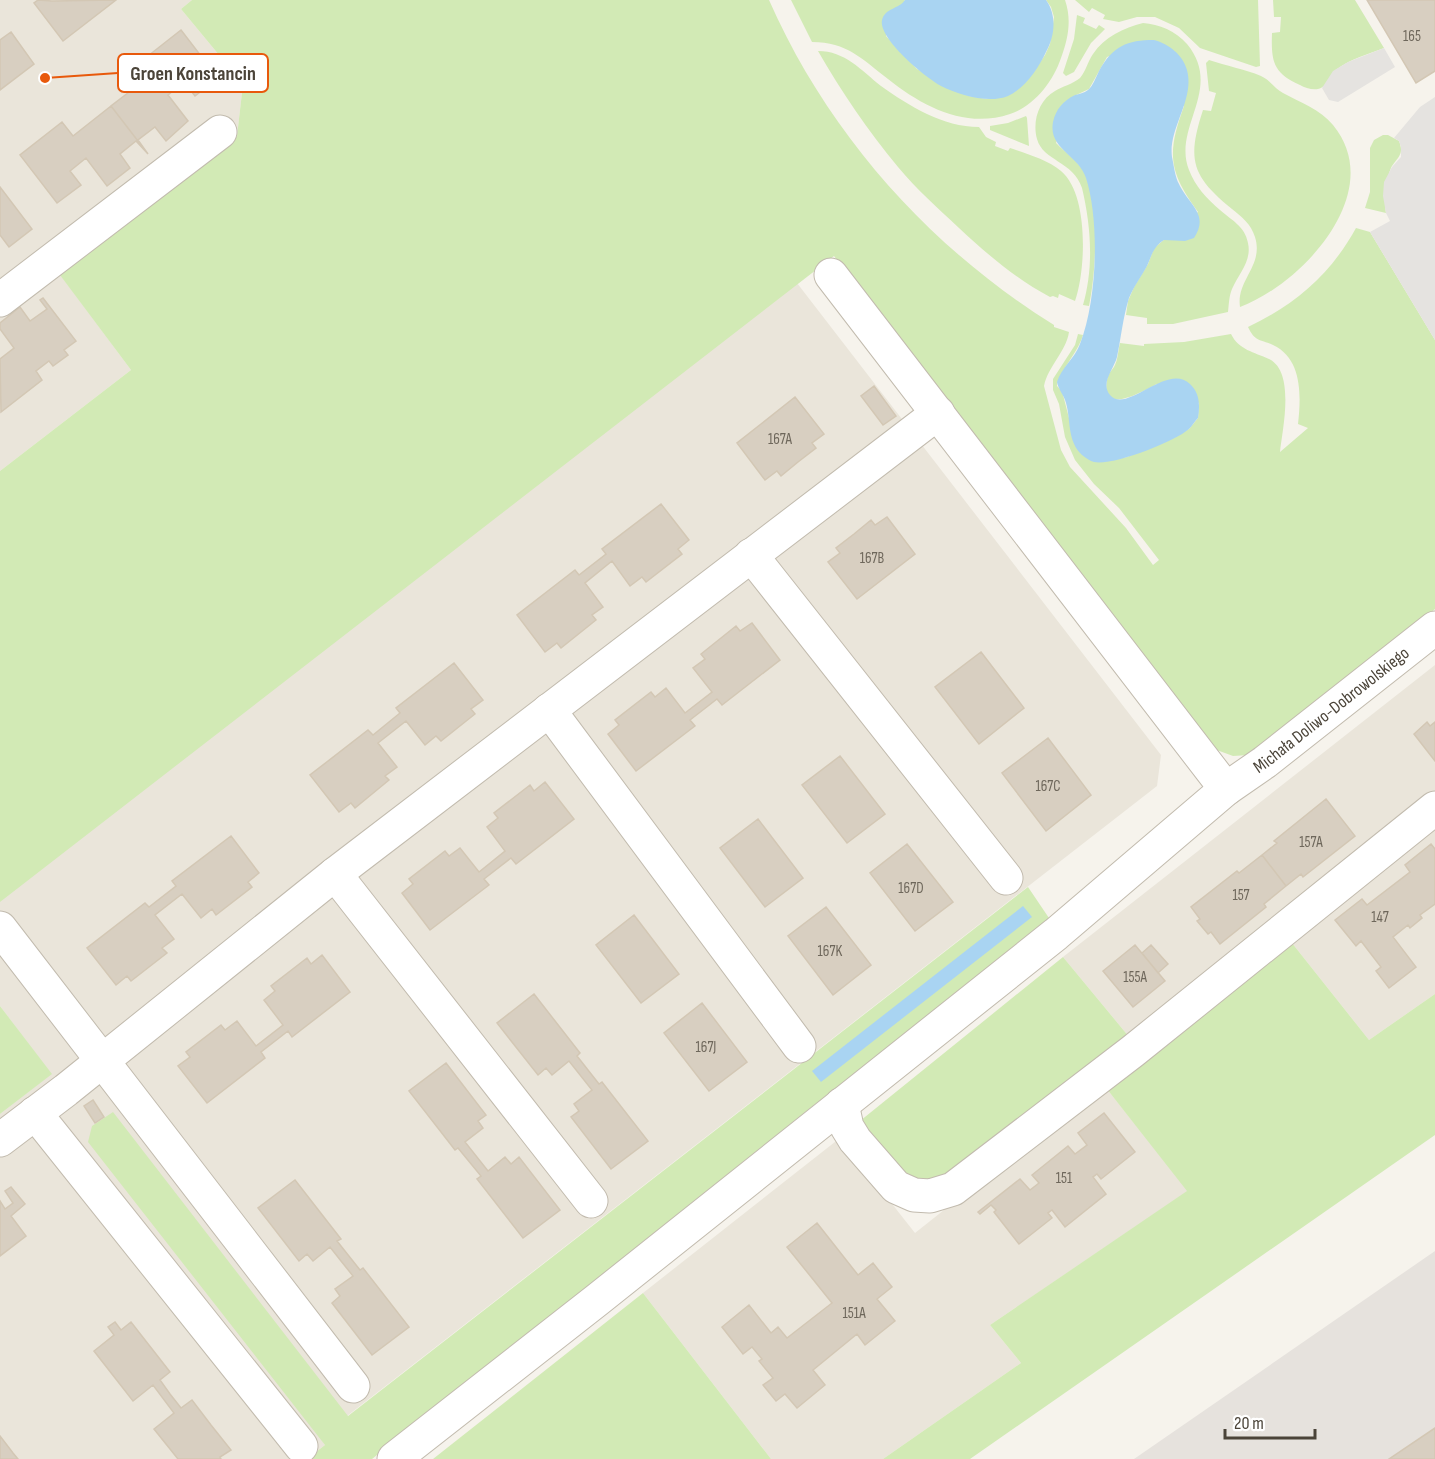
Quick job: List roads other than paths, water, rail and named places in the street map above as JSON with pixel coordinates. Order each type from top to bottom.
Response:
[{"type":"street","points":[[0,300],[220,132]]},
{"type":"street","points":[[831,275],[1226,789]]},
{"type":"street","points":[[0,1140],[335,874],[938,414]]},
{"type":"street","points":[[751,555],[1006,878]]},
{"type":"street","name":"Michała Doliwo-Dobrowolskiego","points":[[394,1459],[1056,934],[1226,789],[1265,762],[1435,628]]},
{"type":"street","points":[[549,710],[799,1046]]},
{"type":"street","points":[[842,1104],[847,1127],[855,1140],[896,1187],[914,1195],[930,1196],[953,1189],[1133,1051],[1435,808]]},
{"type":"street","points":[[335,874],[591,1201]]},
{"type":"street","points":[[0,928],[353,1386]]},
{"type":"street","points":[[35,1113],[301,1446]]},
{"type":"water","points":[[905,0],[1046,0],[1052,12],[1054,26],[1043,58],[1025,83],[1008,96],[983,99],[941,86],[904,57],[887,37],[882,20],[889,11]]},
{"type":"water","points":[[1154,40],[1175,51],[1187,70],[1187,92],[1174,135],[1172,157],[1178,181],[1196,210],[1200,222],[1194,238],[1185,241],[1164,240],[1157,245],[1129,298],[1117,357],[1106,386],[1110,395],[1117,399],[1126,399],[1170,379],[1181,379],[1196,391],[1199,404],[1198,418],[1189,429],[1157,446],[1128,457],[1094,462],[1082,455],[1074,443],[1068,410],[1057,382],[1078,349],[1086,326],[1095,261],[1093,216],[1086,178],[1077,163],[1059,146],[1053,131],[1053,122],[1058,109],[1064,103],[1090,88],[1104,62],[1115,50],[1128,43]]},
{"type":"water","points":[[1023,906],[1032,917],[821,1082],[812,1071]]},
{"type":"place","name":"Groen Konstancin","points":[[45,78]]}]
